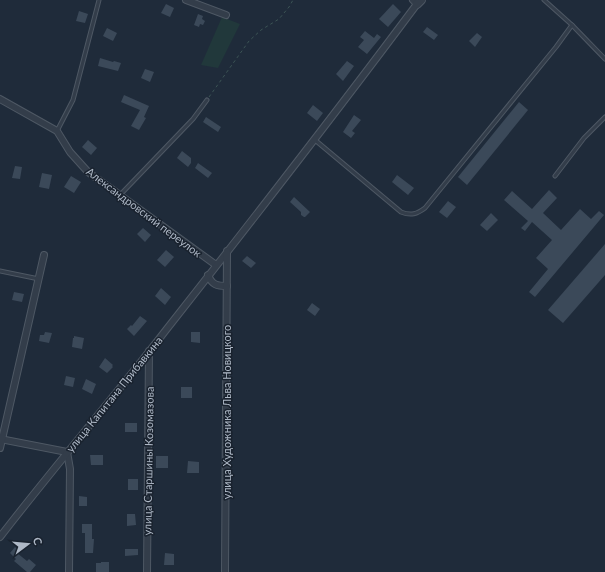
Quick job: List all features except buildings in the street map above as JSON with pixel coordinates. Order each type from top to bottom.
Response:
[{"type":"street","points":[[186,0],[226,16]]},
{"type":"street","name":"улица Капитана Прибавкина","points":[[0,537],[67,452],[150,351],[208,275],[316,140],[417,1]]},
{"type":"street","name":"Александровский переулок","points":[[0,99],[57,131],[70,152],[88,172],[216,265]]},
{"type":"street","name":"улица Художника Льва Новицкого","points":[[224,572],[227,251]]},
{"type":"street","points":[[0,448],[44,255]]},
{"type":"street","points":[[208,275],[211,282],[216,285],[227,286]]},
{"type":"street","name":"улица Старшины Козомазова","points":[[147,572],[150,351]]},
{"type":"street","points":[[1,439],[67,452],[70,469],[69,572]]},
{"type":"lane","points":[[57,131],[73,100],[99,0]]},
{"type":"lane","points":[[544,0],[605,58]]},
{"type":"lane","points":[[316,140],[401,212],[408,215],[419,213],[425,208],[556,47],[572,25]]},
{"type":"lane","points":[[120,195],[193,119],[207,100]]},
{"type":"lane","points":[[555,176],[584,138],[605,118]]},
{"type":"lane","points":[[0,271],[39,279]]},
{"type":"path","points":[[207,100],[249,42],[261,30],[279,19],[293,0]]},
{"type":"green space","points":[[222,17],[240,24],[218,68],[201,65]]}]
